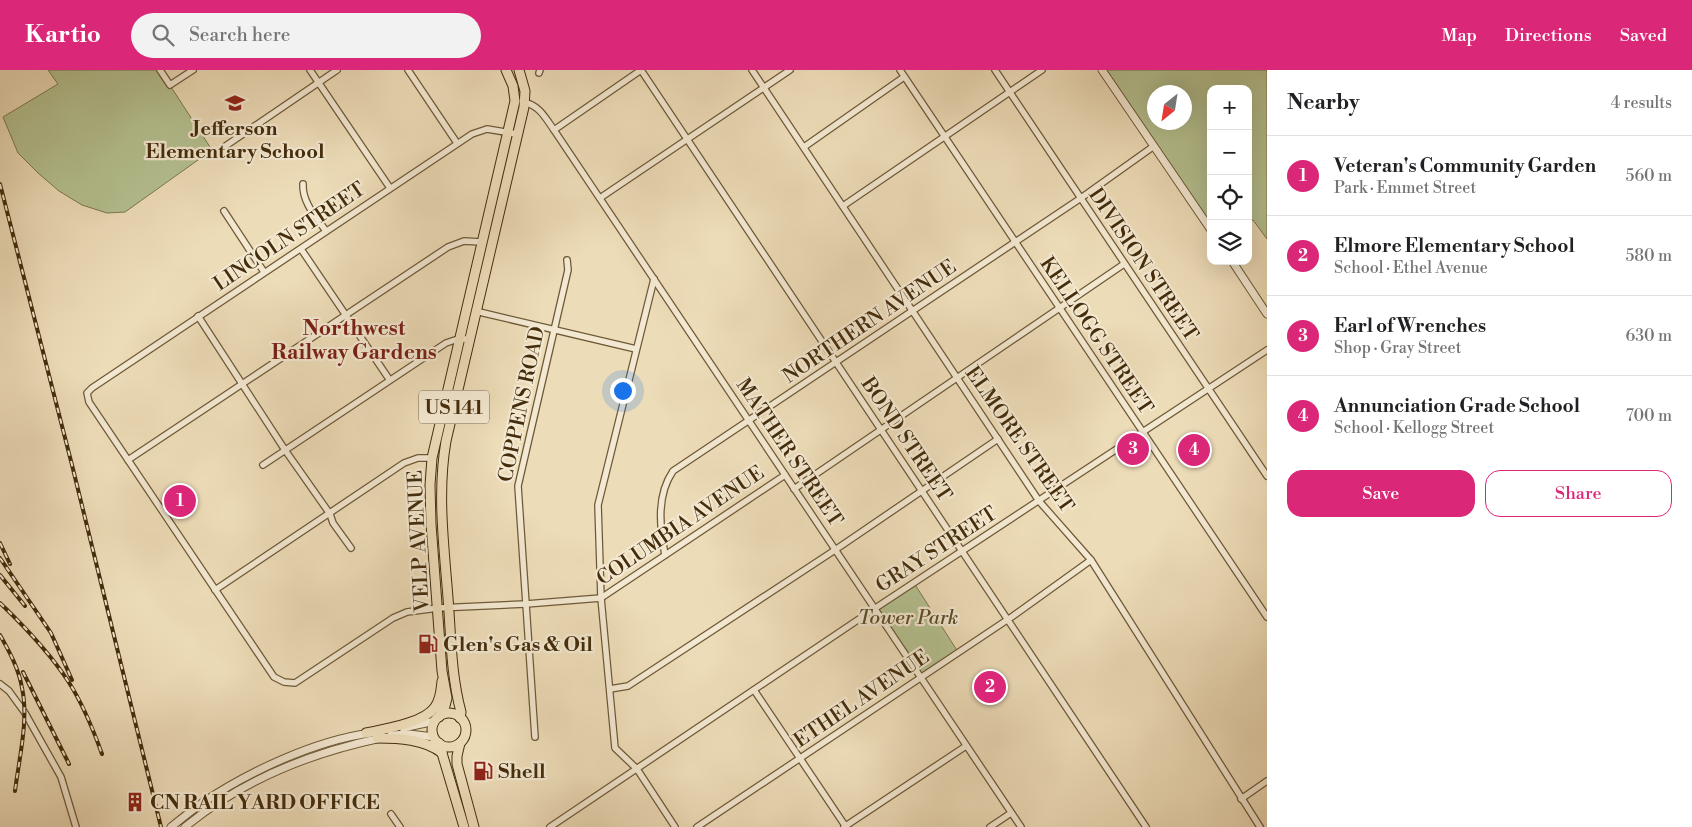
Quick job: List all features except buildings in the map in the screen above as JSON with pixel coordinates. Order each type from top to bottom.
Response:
[{"type":"main road","name":"US 141","points":[[506,70],[513,86],[515,101]]},
{"type":"main road","name":"US 141","points":[[519,70],[525,91],[525,102]]},
{"type":"main road","name":"VELP AVENUE","points":[[437,719],[446,704],[447,698],[442,670],[430,496],[432,458],[458,338],[515,101]]},
{"type":"main road","name":"VELP AVENUE","points":[[460,718],[461,712],[453,672],[441,479],[446,441],[525,102]]},
{"type":"main road","points":[[366,733],[410,722],[430,712],[440,698],[442,670]]},
{"type":"main road","points":[[436,740],[450,747],[460,742],[466,731],[465,725],[460,718],[450,714],[437,719],[432,729],[436,740],[447,766],[464,827]]},
{"type":"main road","points":[[377,738],[407,739],[430,746],[442,753]]},
{"type":"main road","points":[[460,742],[457,764],[474,827]]},
{"type":"street","points":[[160,70],[170,85],[193,70]]},
{"type":"street","points":[[310,70],[390,188]]},
{"type":"street","points":[[224,146],[337,70]]},
{"type":"street","points":[[408,70],[457,143]]},
{"type":"street","points":[[554,130],[641,70]]},
{"type":"street","name":"BOND STREET","points":[[641,70],[1146,827]]},
{"type":"street","name":"ELMORE STREET","points":[[752,70],[1038,501],[1091,560],[1260,827]]},
{"type":"street","points":[[600,198],[790,70]]},
{"type":"street","name":"KELLOGG STREET","points":[[900,70],[1267,617]]},
{"type":"street","name":"DIVISION STREET","points":[[995,70],[1267,476]]},
{"type":"street","points":[[843,206],[1042,70]]},
{"type":"street","points":[[1102,70],[1207,224]]},
{"type":"street","points":[[804,147],[904,77]]},
{"type":"street","points":[[515,101],[525,102]]},
{"type":"street","name":"MATHER STREET","points":[[525,102],[539,109],[554,130],[1021,827]]},
{"type":"street","name":"LINCOLN STREET","points":[[128,460],[89,402],[87,393],[92,388],[472,134],[483,130],[498,130],[518,134]]},
{"type":"street","name":"NORTHERN AVENUE","points":[[665,555],[662,537],[661,504],[666,481],[673,472],[913,312],[1154,146]]},
{"type":"street","points":[[303,184],[305,200],[326,231]]},
{"type":"street","points":[[224,211],[264,272]]},
{"type":"street","points":[[432,458],[409,460],[215,590],[128,460],[452,244],[464,241],[481,242]]},
{"type":"street","points":[[301,249],[389,380]]},
{"type":"street","name":"COPPENS ROAD","points":[[535,736],[518,486],[568,270],[567,260]]},
{"type":"street","name":"COLUMBIA AVENUE","points":[[794,489],[880,428],[1124,264]]},
{"type":"street","points":[[1235,265],[1267,314]]},
{"type":"street","points":[[654,278],[598,505],[601,598],[615,748],[637,768],[675,827]]},
{"type":"street","points":[[466,309],[636,349]]},
{"type":"street","points":[[198,316],[351,548]]},
{"type":"street","points":[[262,465],[446,343],[458,338],[470,339]]},
{"type":"street","name":"GRAY STREET","points":[[550,827],[874,609],[1267,350]]},
{"type":"street","points":[[610,689],[628,686],[835,550],[998,439]]},
{"type":"street","name":"COLUMBIA AVENUE","points":[[215,590],[274,678],[284,682],[295,683],[393,618],[407,612],[449,607],[526,604],[601,598],[785,475]]},
{"type":"street","name":"ETHEL AVENUE","points":[[697,827],[1008,619],[1091,560]]},
{"type":"street","points":[[0,684],[9,691],[25,713],[61,777],[76,827]]},
{"type":"street","points":[[754,690],[845,827],[966,746]]},
{"type":"street","points":[[172,827],[201,804],[234,783],[321,745],[366,733],[409,727],[437,719]]},
{"type":"street","points":[[188,825],[240,789],[275,772],[319,755],[377,738],[409,734],[436,740]]},
{"type":"street","points":[[1241,799],[1267,781]]},
{"type":"street","points":[[990,827],[1011,813]]},
{"type":"street","points":[[391,814],[400,827]]},
{"type":"green space","points":[[48,70],[160,70],[212,150],[125,212],[107,213],[82,205],[59,191],[18,153],[3,117],[58,84]]},
{"type":"green space","points":[[1102,70],[1267,70],[1267,239],[1253,220],[1252,85],[1207,85],[1207,224]]},
{"type":"green space","points":[[188,494],[193,503],[178,511],[174,503],[170,505],[167,500],[176,495],[179,499]]},
{"type":"green space","name":"Tower Park","points":[[914,583],[958,652],[920,677],[874,609]]},
{"type":"railway","points":[[0,184],[72,465],[161,827]]},
{"type":"railway","points":[[0,543],[10,564]]},
{"type":"railway","points":[[0,558],[51,633],[72,680]]},
{"type":"railway","points":[[0,575],[25,606]]},
{"type":"railway","points":[[0,603],[36,640],[68,681],[87,717],[102,754]]},
{"type":"railway","points":[[0,635],[16,667],[21,681],[24,700],[23,739],[15,791]]},
{"type":"railway","points":[[23,672],[69,764]]},
{"type":"place","name":"Jefferson Elementary School","points":[[235,103]]},
{"type":"place","name":"Earl of Wrenches","points":[[1133,449]]},
{"type":"place","name":"Annunciation Grade School","points":[[1194,450]]},
{"type":"place","name":"Veteran's Community Garden","points":[[180,501]]},
{"type":"place","name":"Glen's Gas & Oil","points":[[428,644]]},
{"type":"place","name":"Elmore Elementary School","points":[[990,687]]},
{"type":"place","name":"Shell","points":[[483,771]]},
{"type":"place","name":"CN RAIL YARD OFFICE","points":[[135,802]]},
{"type":"district","name":"Northwest Railway Gardens","points":[[354,340]]}]
